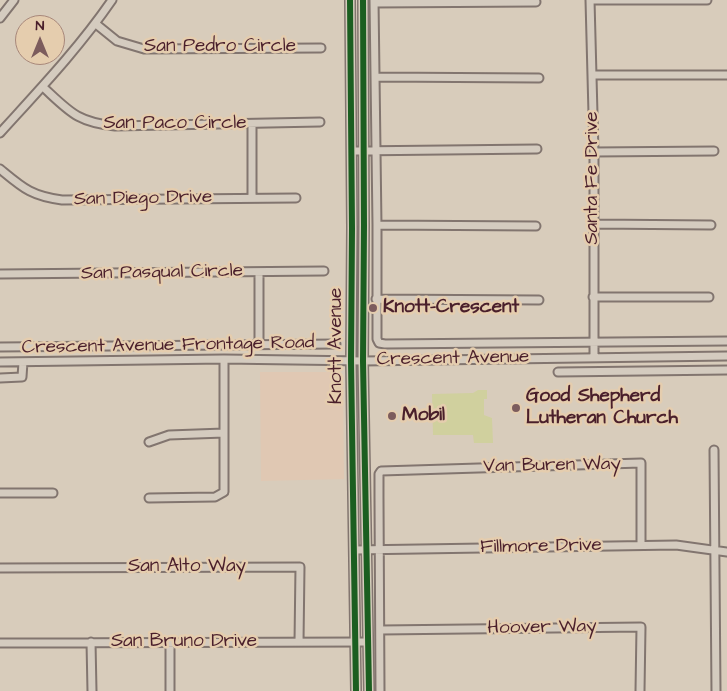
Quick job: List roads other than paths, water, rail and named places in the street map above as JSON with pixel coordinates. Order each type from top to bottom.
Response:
[{"type":"main road","name":"Knott Avenue","points":[[350,0],[352,152],[351,361],[356,691]]},
{"type":"main road","name":"Knott Avenue","points":[[363,0],[363,361],[369,691]]},
{"type":"main road","points":[[353,474],[366,474]]},
{"type":"street","points":[[0,18],[14,0]]},
{"type":"street","points":[[0,133],[96,24],[112,0]]},
{"type":"street","points":[[590,0],[707,0]]},
{"type":"street","name":"Santa Fe Drive","points":[[590,0],[594,152],[594,357]]},
{"type":"street","points":[[536,2],[374,2],[376,299],[539,300]]},
{"type":"street","name":"San Pedro Circle","points":[[96,24],[117,41],[144,49],[321,48]]},
{"type":"street","points":[[592,75],[727,75]]},
{"type":"street","points":[[375,77],[539,78]]},
{"type":"street","name":"San Paco Circle","points":[[42,87],[73,115],[94,124],[115,126],[320,122]]},
{"type":"street","points":[[252,124],[252,197]]},
{"type":"street","points":[[352,152],[536,149]]},
{"type":"street","points":[[594,152],[714,151]]},
{"type":"street","name":"San Diego Drive","points":[[0,169],[22,188],[42,197],[62,200],[296,198]]},
{"type":"street","points":[[594,224],[711,225]]},
{"type":"street","points":[[377,225],[536,226]]},
{"type":"street","name":"San Pasqual Circle","points":[[0,274],[324,271]]},
{"type":"street","points":[[259,272],[259,345]]},
{"type":"street","points":[[593,297],[710,297]]},
{"type":"street","name":"Crescent Avenue","points":[[376,299],[377,339],[379,343],[384,344],[727,341]]},
{"type":"street","name":"Crescent Avenue Frontage Road","points":[[0,347],[336,344]]},
{"type":"street","name":"Crescent Avenue","points":[[0,362],[224,359],[363,361],[727,356]]},
{"type":"street","points":[[149,498],[215,497],[224,492],[224,359]]},
{"type":"street","name":"Crescent Avenue Frontage Road","points":[[0,378],[22,377],[23,362]]},
{"type":"street","points":[[558,372],[727,370]]},
{"type":"street","points":[[149,442],[168,435],[224,434]]},
{"type":"street","points":[[714,450],[716,691]]},
{"type":"street","name":"Van Buren Way","points":[[379,549],[379,474],[381,471],[641,463],[641,545]]},
{"type":"street","points":[[0,493],[53,493]]},
{"type":"street","name":"Fillmore Drive","points":[[355,550],[676,544],[727,552]]},
{"type":"street","points":[[379,549],[380,691]]},
{"type":"street","name":"San Alto Way","points":[[0,568],[300,567],[300,642]]},
{"type":"street","name":"Hoover Way","points":[[381,630],[641,627],[640,691]]},
{"type":"street","name":"San Bruno Drive","points":[[0,642],[368,642]]},
{"type":"street","points":[[91,642],[92,691]]},
{"type":"street","points":[[170,642],[170,691]]},
{"type":"place","name":"Knott-Crescent","points":[[373,308]]},
{"type":"place","name":"Good Shepherd Lutheran Church","points":[[516,408]]},
{"type":"place","name":"Mobil","points":[[392,416]]}]
